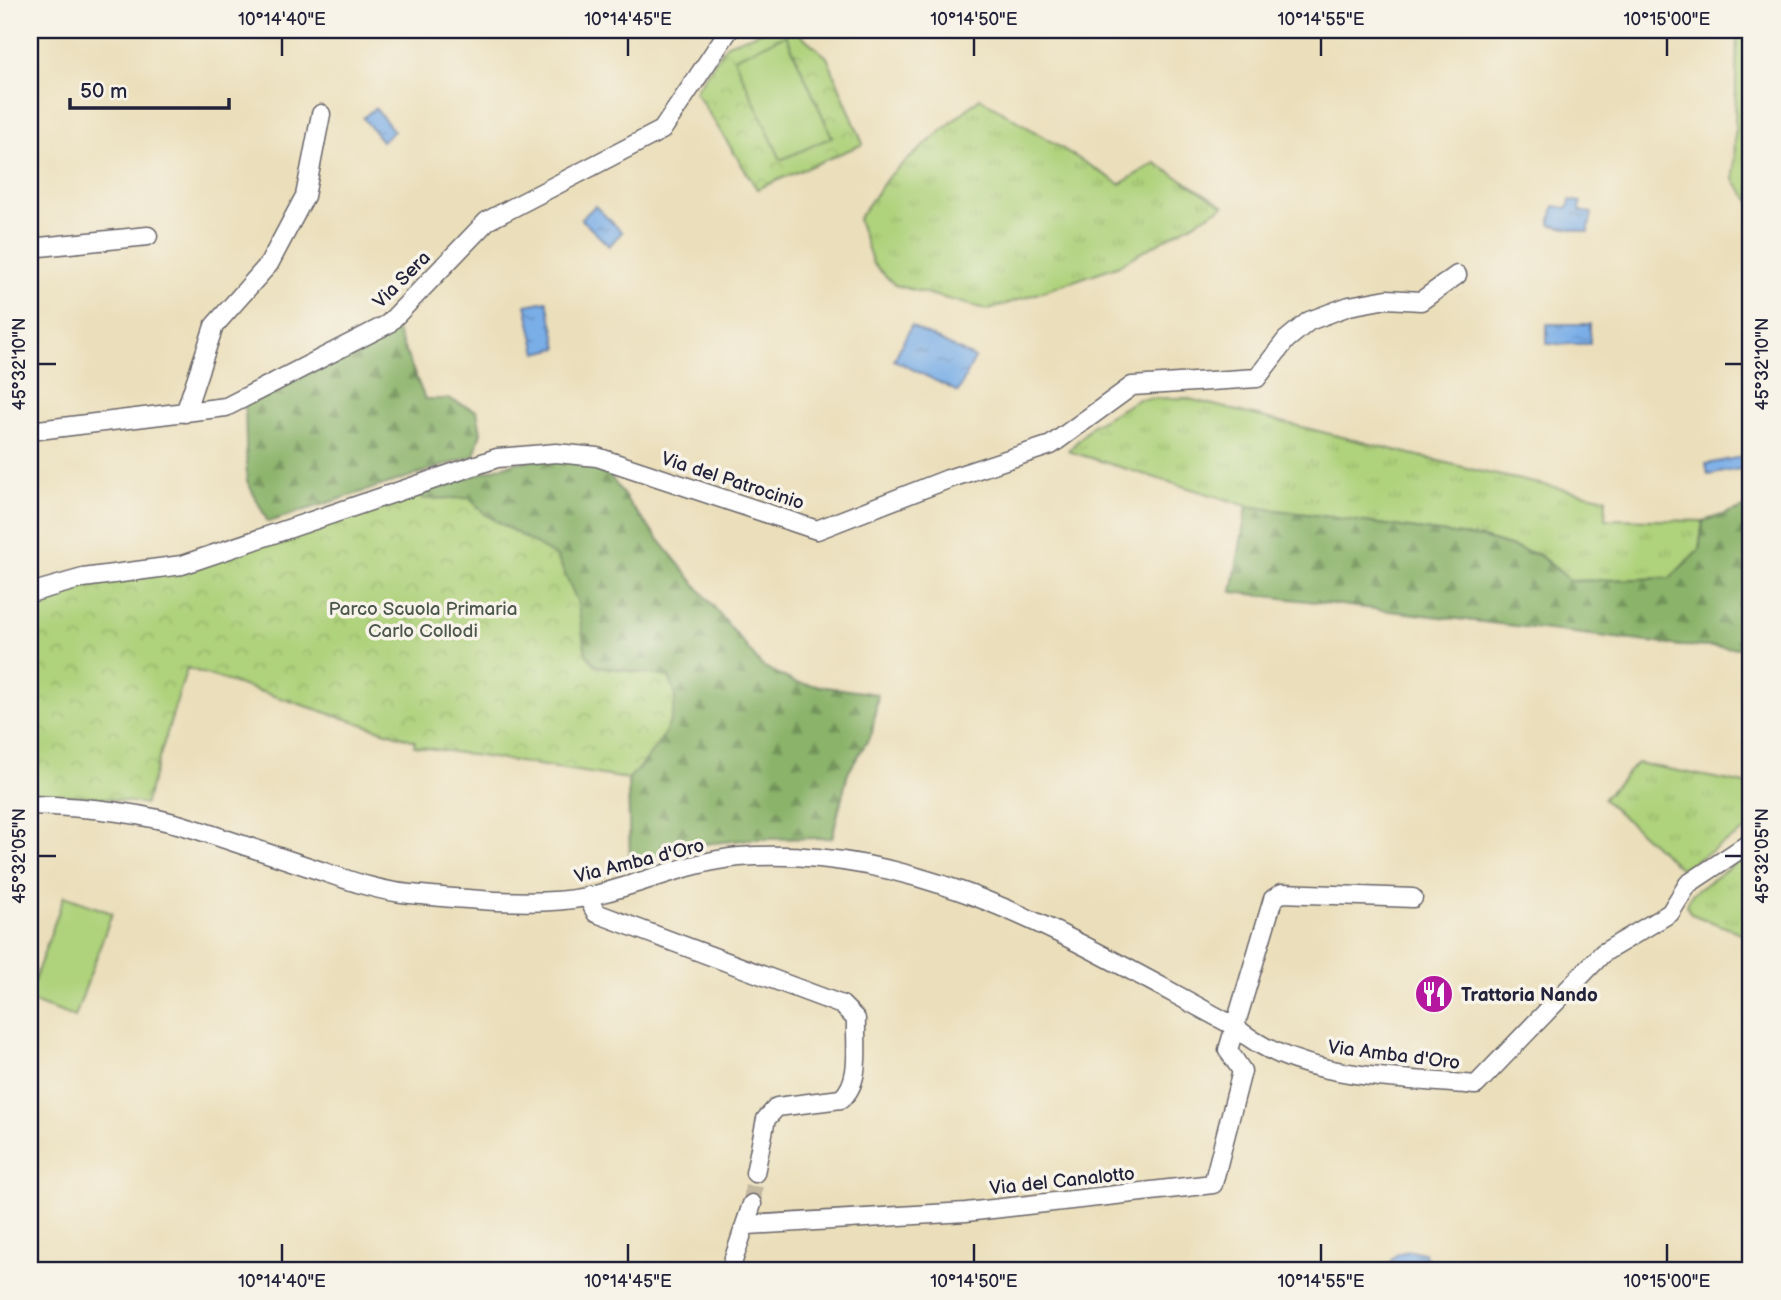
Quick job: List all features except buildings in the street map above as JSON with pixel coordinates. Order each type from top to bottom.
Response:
[{"type":"street","name":"Via Sera","points":[[30,431],[65,424],[226,407],[388,324],[487,220],[662,130],[729,30]]},
{"type":"street","points":[[185,413],[214,326],[269,264],[306,196],[321,114]]},
{"type":"street","points":[[30,248],[148,236]]},
{"type":"street","name":"Via del Patrocinio","points":[[30,593],[83,578],[182,565],[497,458],[544,454],[597,457],[817,530],[947,479],[1051,445],[1132,386],[1257,378],[1286,340],[1309,321],[1349,306],[1387,299],[1421,301],[1457,275]]},
{"type":"street","name":"Via Amba d'Oro","points":[[30,805],[131,813],[194,828],[373,888],[408,894],[547,901],[587,897],[668,872],[737,858],[816,856],[883,866],[958,887],[1100,954],[1234,1026],[1253,1043],[1327,1070],[1476,1085],[1603,953],[1670,913],[1688,884],[1751,842]]},
{"type":"street","points":[[1234,1026],[1273,899],[1282,892],[1413,898]]},
{"type":"street","points":[[587,897],[596,913],[842,1005],[856,1019],[854,1083],[849,1093],[841,1099],[777,1107],[766,1119],[755,1173]]},
{"type":"street","name":"Via del Canalotto","points":[[748,1224],[966,1212],[1213,1184],[1242,1071],[1228,1050],[1234,1026]]},
{"type":"street","points":[[730,1270],[748,1224],[752,1204]]},
{"type":"green space","points":[[766,30],[795,30],[827,57],[863,144],[757,189],[695,91],[727,44]]},
{"type":"green space","points":[[1737,30],[1751,30],[1751,202],[1734,180]]},
{"type":"green space","points":[[786,35],[832,137],[781,160],[734,58]]},
{"type":"green space","points":[[980,98],[1120,184],[1155,163],[1224,206],[1117,266],[989,310],[895,285],[873,264],[858,219],[889,176]]},
{"type":"green space","points":[[396,329],[425,399],[449,399],[477,411],[481,432],[474,456],[268,522],[247,481],[245,404]]},
{"type":"green space","points":[[1185,398],[1483,472],[1606,498],[1605,519],[1703,521],[1699,550],[1670,578],[1571,581],[1539,555],[1483,538],[1247,506],[1068,451],[1093,425],[1139,399]]},
{"type":"green space","points":[[559,457],[601,463],[632,507],[762,666],[796,683],[878,694],[872,733],[848,773],[832,838],[753,839],[703,844],[630,865],[628,779],[646,761],[669,677],[596,666],[586,654],[577,601],[557,557],[486,515],[469,498],[424,499],[416,494],[513,463]]},
{"type":"green space","name":"Parco Scuola Primaria Carlo Collodi","points":[[416,494],[424,499],[469,498],[486,515],[557,557],[577,601],[586,654],[596,666],[669,677],[675,695],[670,721],[652,752],[628,779],[414,746],[415,741],[187,668],[145,804],[96,797],[30,793],[30,602]]},
{"type":"green space","points":[[1247,506],[1483,538],[1539,555],[1571,581],[1670,578],[1699,550],[1703,521],[1751,506],[1751,648],[1682,646],[1232,592]]},
{"type":"green space","points":[[1637,763],[1751,785],[1751,827],[1681,869],[1603,799]]},
{"type":"green space","points":[[1751,852],[1751,937],[1691,914],[1686,905],[1692,894]]},
{"type":"green space","points":[[64,896],[112,913],[75,1017],[30,1001],[30,992]]},
{"type":"water","points":[[375,108],[394,131],[382,141],[363,118]]},
{"type":"water","points":[[1570,200],[1581,202],[1580,211],[1592,213],[1588,232],[1550,225],[1554,206],[1568,208]]},
{"type":"water","points":[[595,206],[622,232],[609,246],[581,219]]},
{"type":"water","points":[[547,301],[558,348],[537,353],[526,305]]},
{"type":"water","points":[[1547,324],[1590,324],[1590,344],[1547,344]]},
{"type":"water","points":[[911,326],[975,358],[958,392],[894,360]]},
{"type":"water","points":[[1751,455],[1751,467],[1708,475],[1706,464]]},
{"type":"water","points":[[1415,1251],[1424,1253],[1432,1268],[1430,1270],[1393,1270],[1389,1266],[1399,1254]]},
{"type":"tunnel","points":[[752,1204],[755,1173]]},
{"type":"place","name":"Trattoria Nando","points":[[1434,994]]}]
